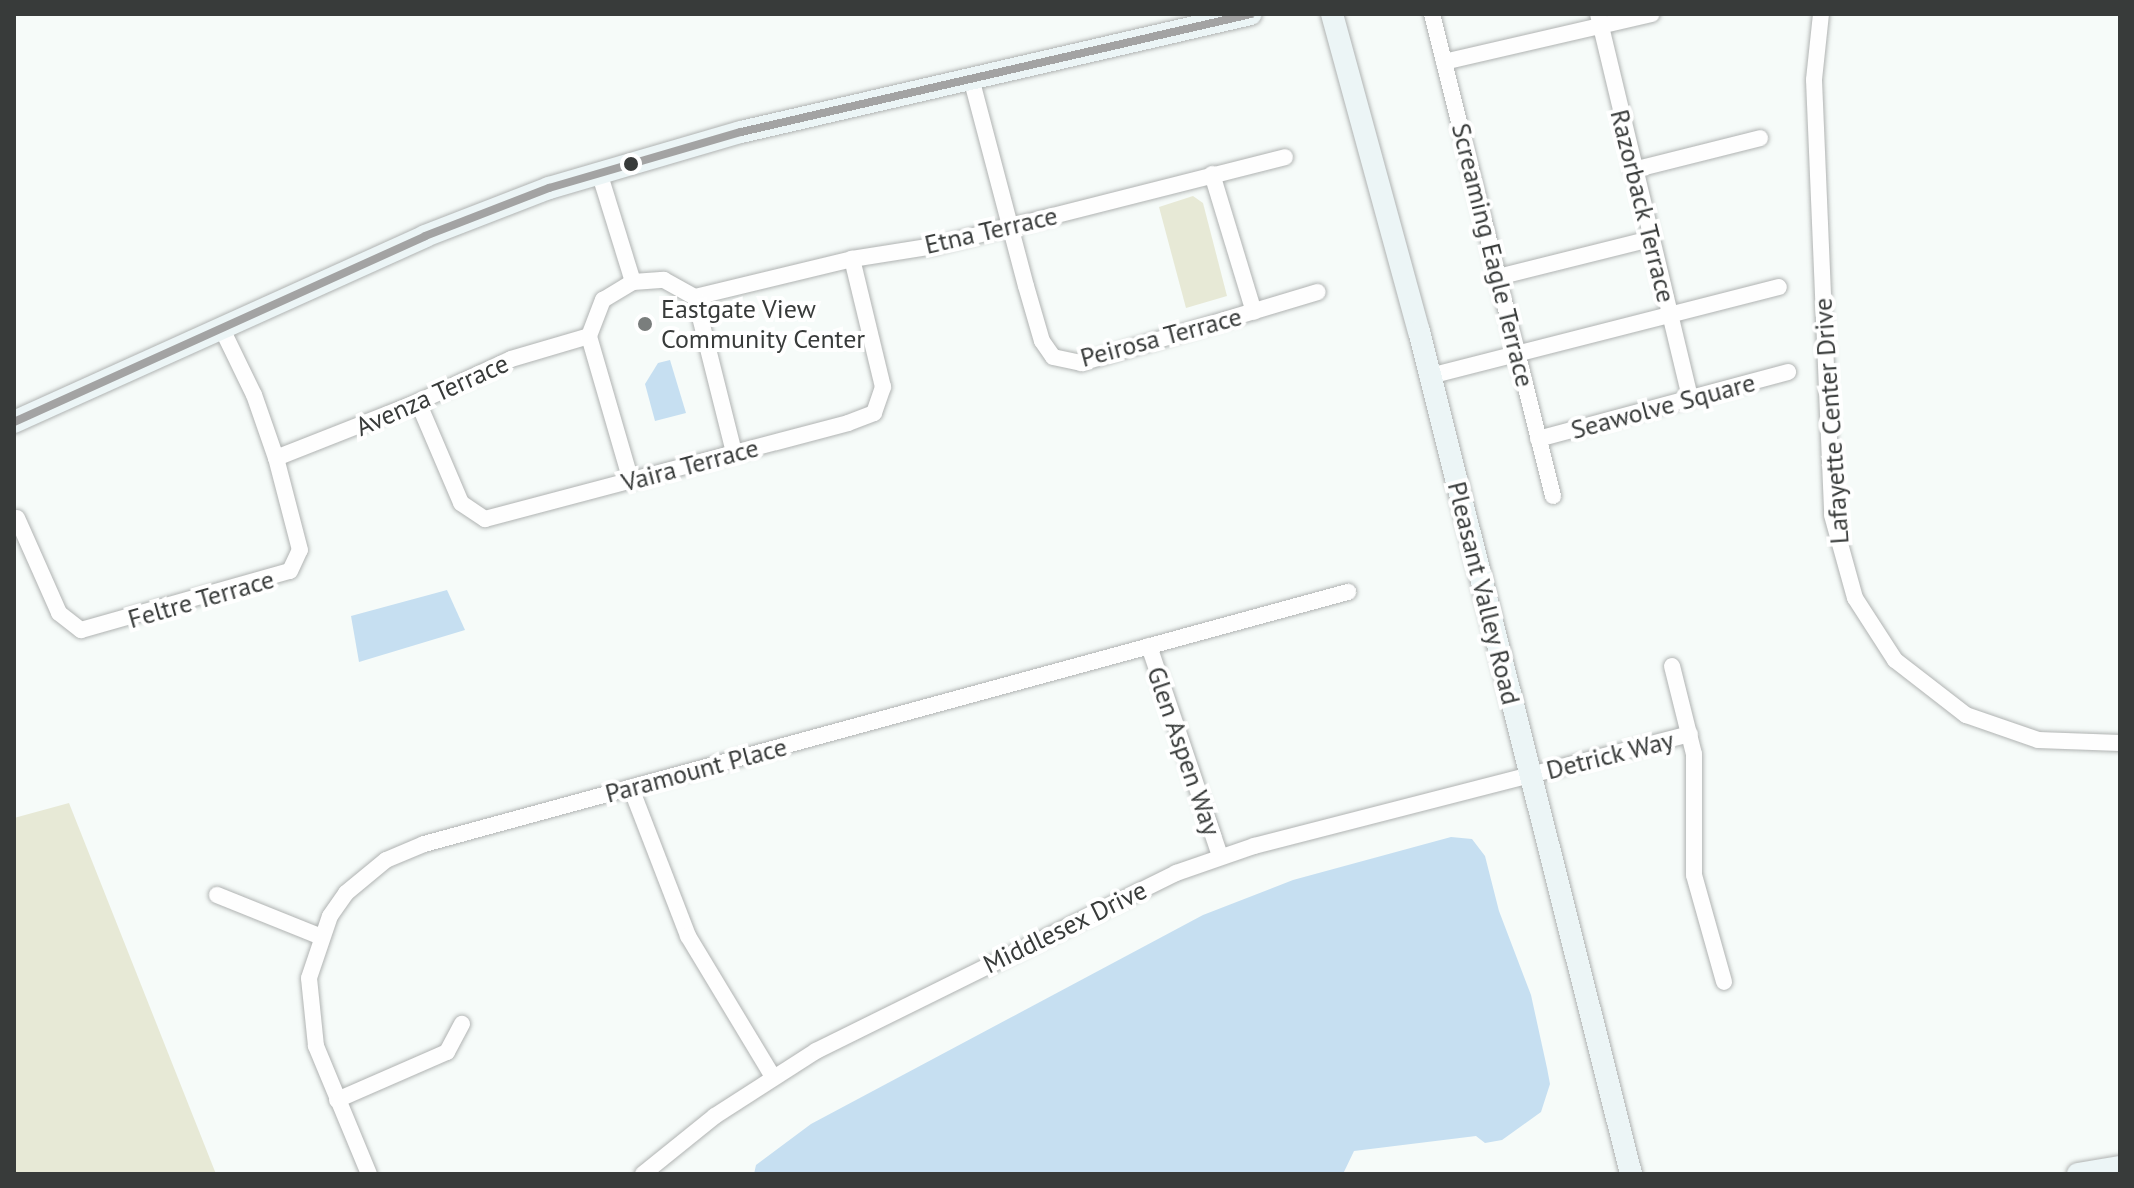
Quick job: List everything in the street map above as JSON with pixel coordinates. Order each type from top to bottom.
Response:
[{"type":"street","points":[[14,422],[425,236],[599,172],[971,78],[1251,14]]},
{"type":"street","name":"Pleasant Valley Road","points":[[1332,14],[1430,376],[1631,1174]]},
{"type":"street","name":"Screaming Eagle Terrace","points":[[1432,14],[1553,496]]},
{"type":"street","points":[[1444,62],[1599,20],[1652,14]]},
{"type":"street","name":"Lafayette Center Drive","points":[[1821,14],[1814,80],[1832,515],[1855,598],[1895,660],[1966,715],[2038,740],[2120,743]]},
{"type":"street","name":"Razorback Terrace","points":[[1599,20],[1690,398]]},
{"type":"street","name":"Peirosa Terrace","points":[[971,78],[1042,341],[1062,360],[1081,363],[1318,292]]},
{"type":"street","points":[[1633,170],[1760,138]]},
{"type":"street","name":"Etna Terrace","points":[[695,297],[852,259],[1010,226],[1285,157]]},
{"type":"street","points":[[599,172],[633,282]]},
{"type":"street","points":[[1212,174],[1254,312]]},
{"type":"street","points":[[1498,277],[1650,239]]},
{"type":"street","name":"Vaira Terrace","points":[[418,402],[461,503],[479,517],[494,518],[848,423],[879,405],[882,377],[852,259]]},
{"type":"street","points":[[631,481],[589,336],[603,300],[633,282],[664,280],[695,297],[734,452]]},
{"type":"street","points":[[1430,376],[1779,287]]},
{"type":"street","name":"Feltre Terrace","points":[[17,518],[59,613],[72,626],[94,629],[290,571],[300,550],[276,458],[254,395],[222,329]]},
{"type":"street","name":"Avenza Terrace","points":[[276,458],[418,402],[511,359],[589,336]]},
{"type":"street","name":"Seawolve Square","points":[[1538,439],[1788,372]]},
{"type":"street","name":"Paramount Place","points":[[369,1174],[337,1100],[310,1022],[309,978],[319,936],[346,893],[397,854],[1348,592]]},
{"type":"street","name":"Glen Aspen Way","points":[[1149,646],[1220,856]]},
{"type":"street","points":[[1672,666],[1690,734],[1695,774],[1694,875],[1724,982]]},
{"type":"street","name":"Detrick Way","points":[[1530,775],[1690,734]]},
{"type":"street","name":"Middlesex Drive","points":[[643,1174],[773,1077],[875,1020],[1220,856],[1530,775]]},
{"type":"street","points":[[631,788],[688,936],[773,1077]]},
{"type":"street","points":[[217,895],[319,936]]},
{"type":"street","points":[[337,1100],[447,1052],[462,1024]]},
{"type":"street","points":[[2078,1174],[2120,1167]]},
{"type":"green space","points":[[1193,196],[1203,203],[1227,296],[1186,308],[1159,207]]},
{"type":"green space","points":[[69,803],[216,1174],[14,1174],[14,818]]},
{"type":"water","points":[[670,360],[686,413],[655,421],[645,384],[658,363]]},
{"type":"water","points":[[447,590],[465,630],[359,662],[351,616]]},
{"type":"water","points":[[1451,837],[1472,839],[1485,856],[1499,911],[1531,995],[1550,1084],[1541,1112],[1502,1140],[1485,1143],[1476,1136],[1354,1151],[1343,1174],[754,1174],[756,1165],[811,1124],[1203,915],[1293,880]]},
{"type":"transit line","points":[[14,422],[425,236],[549,188],[741,132],[1251,14]]},
{"type":"place","name":"Eastgate View Community Center","points":[[645,324]]}]
